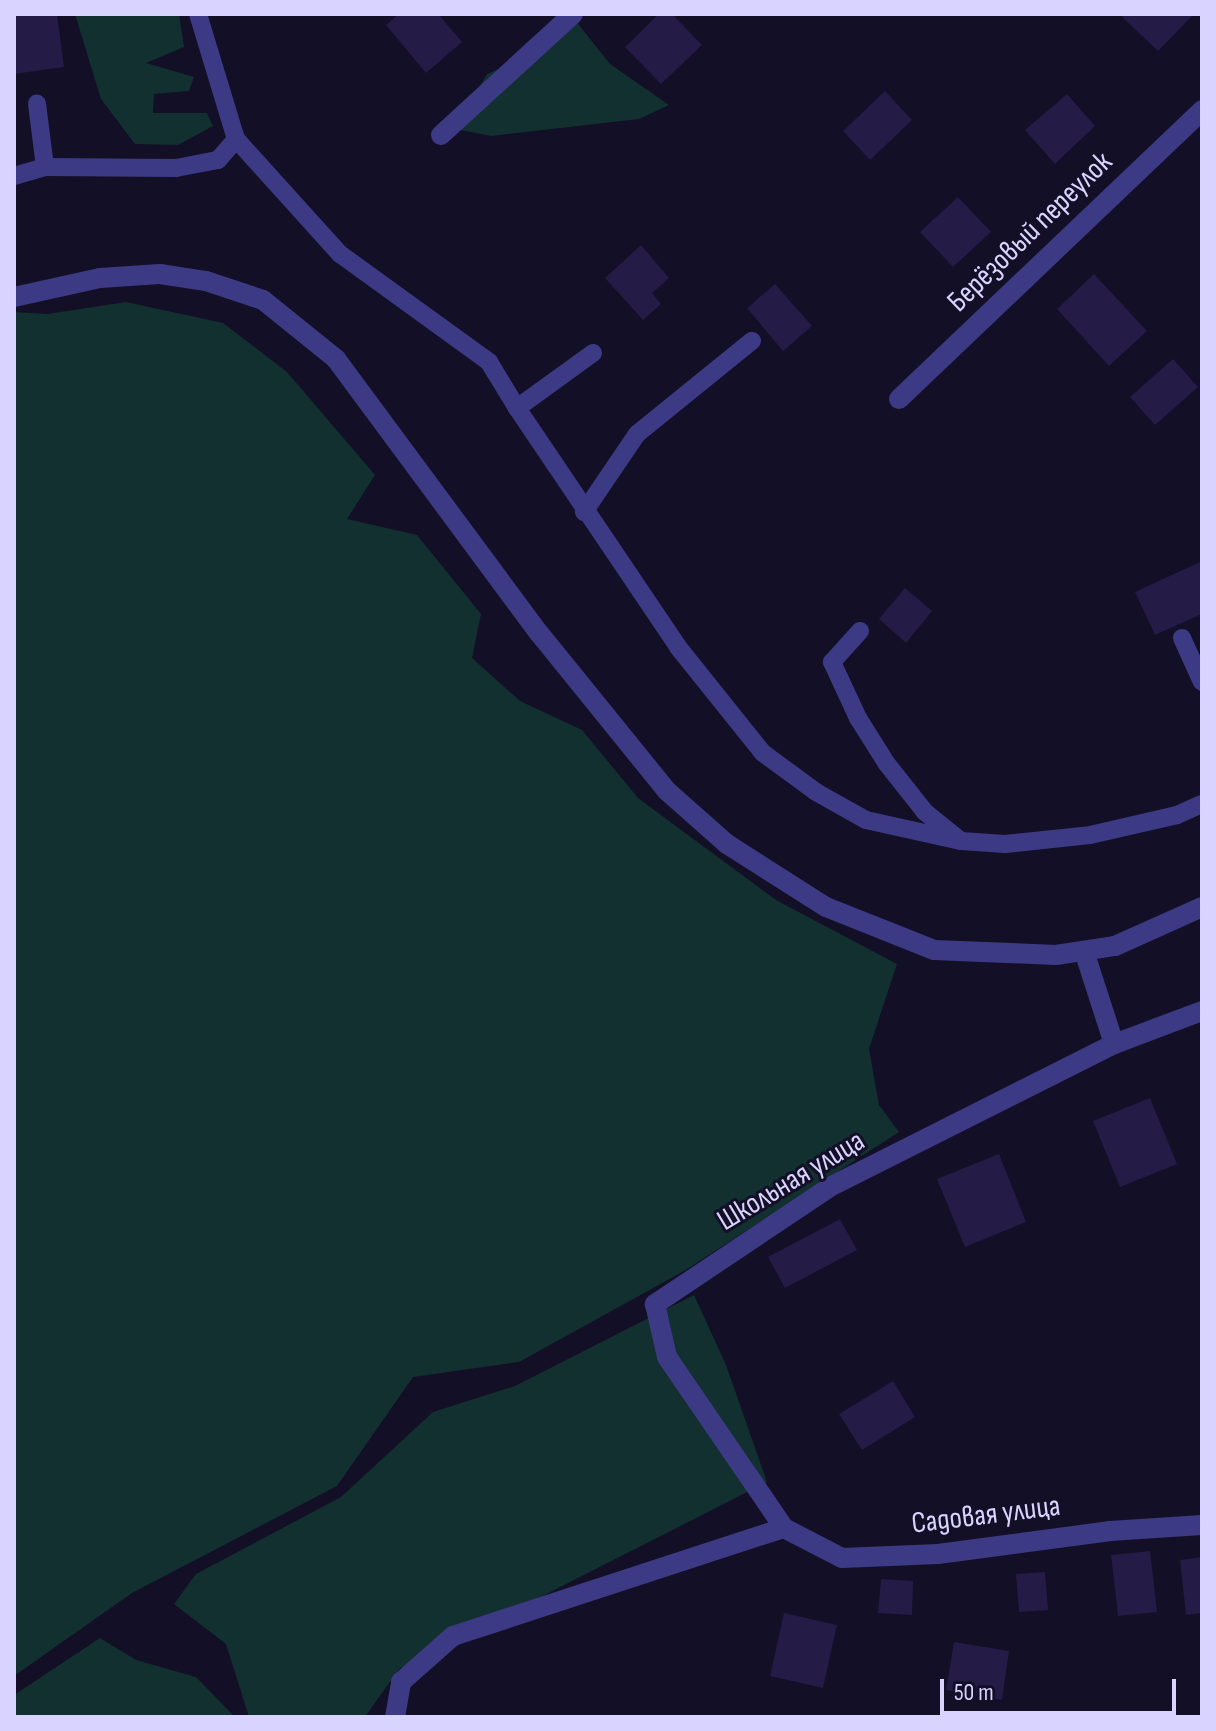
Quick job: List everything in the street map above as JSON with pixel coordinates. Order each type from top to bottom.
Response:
[{"type":"street","points":[[441,135],[573,14]]},
{"type":"street","name":"Берёзовый переулок","points":[[899,399],[1202,110]]},
{"type":"street","points":[[14,297],[100,278],[160,274],[206,281],[263,300],[336,359],[549,646],[667,791],[727,844],[826,907],[934,950],[1056,955],[1115,946],[1202,907]]},
{"type":"street","points":[[1084,951],[1114,1044]]},
{"type":"street","name":"Школьная улица","points":[[784,1528],[667,1357],[655,1304],[830,1187],[1114,1044],[1202,1011]]},
{"type":"street","name":"Садовая улица","points":[[784,1528],[842,1558],[938,1554],[1110,1531],[1202,1525]]},
{"type":"street","points":[[395,1717],[401,1682],[453,1636],[784,1528]]},
{"type":"lane","points":[[198,14],[236,139],[340,254],[489,362],[584,512],[678,647],[763,753],[816,792],[866,820],[961,841],[1005,844],[1090,835],[1177,815],[1202,804]]},
{"type":"lane","points":[[37,104],[45,167]]},
{"type":"lane","points":[[14,176],[45,167],[176,168],[218,160],[236,139]]},
{"type":"lane","points":[[584,512],[637,434],[752,341]]},
{"type":"lane","points":[[517,408],[593,353]]},
{"type":"lane","points":[[860,631],[832,662],[858,718],[887,764],[925,812],[961,841]]},
{"type":"lane","points":[[1182,638],[1202,682]]},
{"type":"green space","points":[[75,14],[179,14],[184,47],[146,63],[194,77],[189,91],[154,94],[153,113],[207,113],[213,126],[178,145],[135,144],[101,99]]},
{"type":"green space","points":[[571,15],[610,64],[669,105],[639,119],[491,136],[455,129],[487,74],[537,53]]},
{"type":"green space","points":[[126,302],[223,323],[287,372],[375,475],[347,519],[417,535],[481,614],[472,658],[520,701],[582,730],[638,798],[776,900],[897,964],[869,1049],[879,1105],[899,1132],[684,1271],[519,1362],[413,1377],[337,1486],[132,1593],[14,1676],[14,312],[47,314]]},
{"type":"green space","points":[[694,1295],[726,1365],[767,1482],[399,1669],[365,1717],[249,1717],[226,1644],[174,1604],[196,1574],[341,1497],[433,1412],[515,1386]]},
{"type":"green space","points":[[100,1638],[136,1660],[196,1677],[235,1717],[14,1717],[14,1695]]},
{"type":"building","points":[[14,14],[57,14],[64,67],[14,74]]},
{"type":"building","points":[[399,14],[438,14],[462,42],[426,73],[386,25]]},
{"type":"building","points":[[659,14],[672,14],[702,45],[661,84],[625,47]]},
{"type":"building","points":[[1125,14],[1194,14],[1158,51],[1122,17]]},
{"type":"building","points":[[885,91],[912,120],[870,160],[843,131]]},
{"type":"building","points":[[1067,94],[1095,126],[1055,164],[1025,130]]},
{"type":"building","points":[[958,197],[991,232],[953,267],[920,232]]},
{"type":"building","points":[[641,245],[669,278],[652,293],[661,304],[643,320],[605,278]]},
{"type":"building","points":[[1094,274],[1147,331],[1109,366],[1057,309]]},
{"type":"building","points":[[775,284],[812,326],[783,351],[747,308]]},
{"type":"building","points":[[1173,359],[1198,387],[1155,425],[1130,397]]},
{"type":"building","points":[[1200,562],[1202,614],[1155,635],[1135,592]]},
{"type":"building","points":[[905,588],[932,611],[906,643],[879,619]]},
{"type":"building","points":[[1150,1098],[1177,1164],[1120,1187],[1093,1121]]},
{"type":"building","points":[[999,1154],[1026,1222],[965,1247],[937,1179]]},
{"type":"building","points":[[840,1219],[857,1250],[785,1288],[768,1257]]},
{"type":"building","points":[[893,1381],[915,1417],[862,1450],[839,1414]]},
{"type":"building","points":[[1150,1551],[1157,1612],[1118,1616],[1111,1555]]},
{"type":"building","points":[[1202,1557],[1202,1613],[1186,1615],[1180,1560]]},
{"type":"building","points":[[1045,1572],[1048,1610],[1019,1612],[1016,1574]]},
{"type":"building","points":[[881,1579],[913,1581],[912,1615],[878,1613]]},
{"type":"building","points":[[784,1613],[837,1625],[823,1688],[770,1676]]},
{"type":"building","points":[[954,1642],[1009,1651],[1002,1700],[946,1690]]}]
